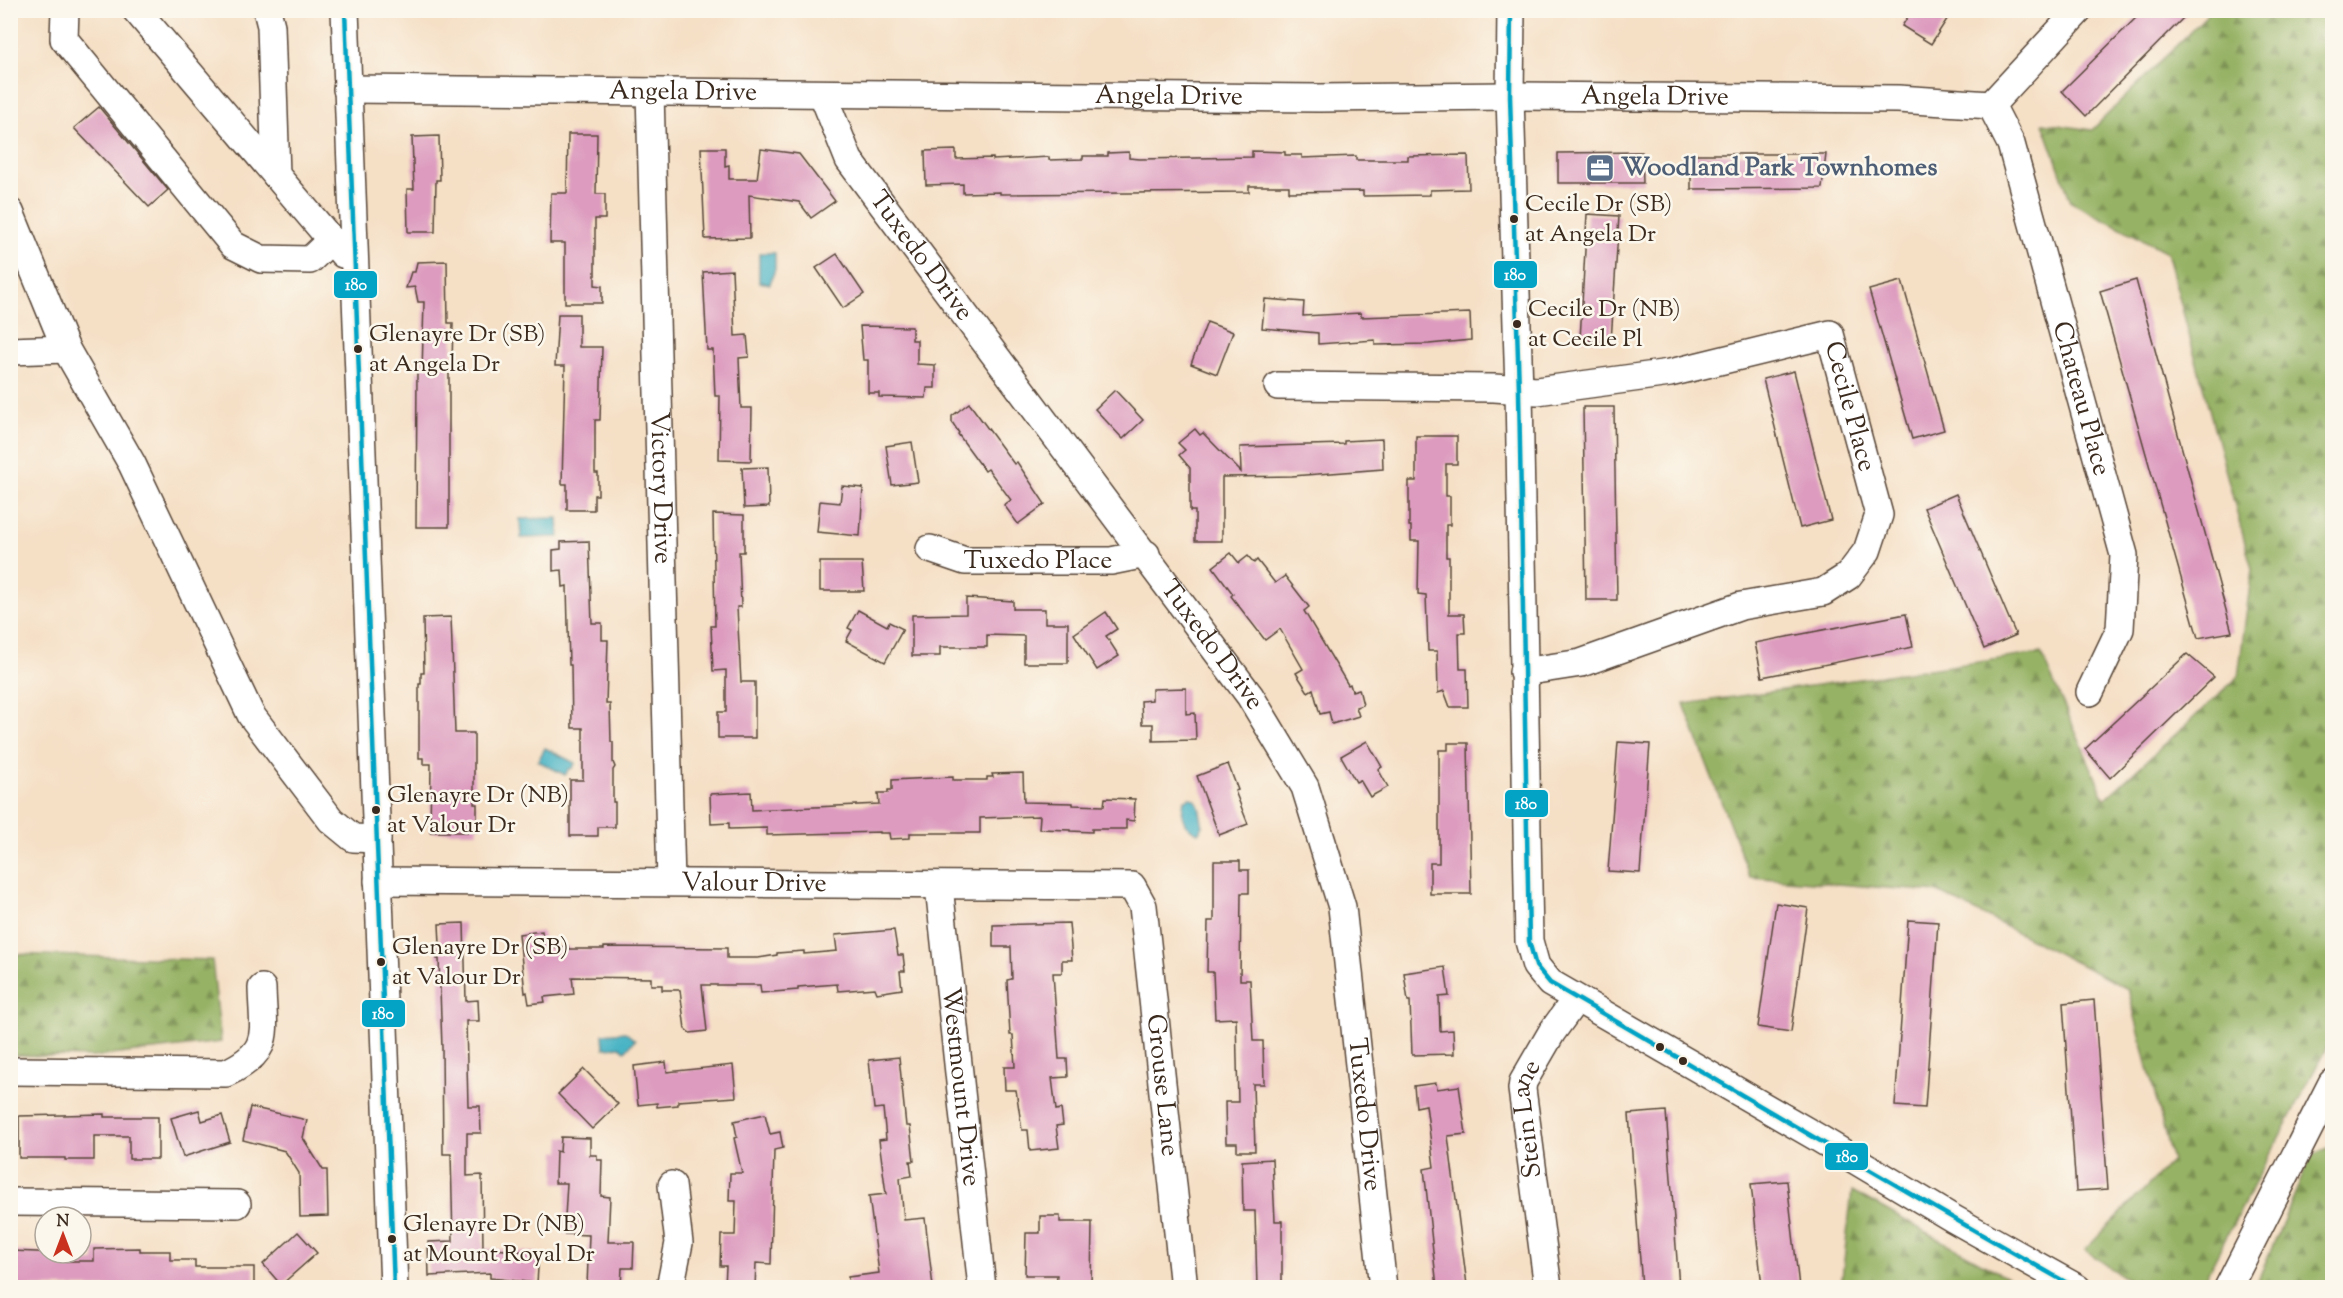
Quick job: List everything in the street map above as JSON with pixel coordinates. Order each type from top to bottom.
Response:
[{"type":"street","points":[[65,10],[64,39],[233,245],[261,259],[310,260],[332,240]]},
{"type":"street","points":[[136,10],[354,267]]},
{"type":"street","points":[[267,10],[271,26],[276,175]]},
{"type":"street","points":[[345,10],[394,1287]]},
{"type":"street","points":[[1511,10],[1510,96],[1519,391],[1529,941],[1536,966],[1550,983],[1576,999],[1815,1136],[1952,1218],[2077,1287]]},
{"type":"street","points":[[1991,105],[2079,10]]},
{"type":"street","name":"Angela Drive","points":[[348,89],[823,95],[1068,94],[1319,98],[1510,96],[1898,99],[1991,105]]},
{"type":"street","name":"Victory Drive","points":[[650,92],[671,882]]},
{"type":"street","name":"Tuxedo Drive","points":[[823,95],[849,160],[1251,696],[1305,787],[1342,907],[1383,1287]]},
{"type":"street","name":"Chateau Place","points":[[1991,105],[2011,144],[2124,555],[2120,629],[2090,692]]},
{"type":"street","points":[[10,212],[66,349],[132,464],[251,715],[331,820],[353,838],[377,839]]},
{"type":"street","name":"Cecile Place","points":[[1278,386],[1494,388],[1537,391],[1670,373],[1830,334],[1879,515],[1868,551],[1848,576],[1823,592],[1741,606],[1581,663],[1523,672]]},
{"type":"street","points":[[10,351],[66,349]]},
{"type":"street","name":"Tuxedo Place","points":[[930,549],[965,561],[1111,561],[1146,554]]},
{"type":"street","name":"Valour Drive","points":[[378,881],[1132,886]]},
{"type":"street","name":"Westmount Drive","points":[[939,886],[982,1287]]},
{"type":"street","name":"Grouse Lane","points":[[1132,886],[1143,906],[1184,1287]]},
{"type":"street","points":[[10,1071],[226,1073],[247,1064],[260,1046],[263,1037],[262,988]]},
{"type":"street","name":"Stein Lane","points":[[1548,1287],[1522,1089],[1523,1082],[1552,1032],[1576,999]]},
{"type":"street","points":[[2228,1287],[2332,1083]]},
{"type":"street","points":[[670,1287],[679,1243],[672,1185]]},
{"type":"street","points":[[10,1202],[237,1204]]},
{"type":"green space","points":[[2211,11],[2332,11],[2332,1037],[2200,1287],[2138,1287],[2085,1250],[2172,1161],[2128,989],[1938,892],[1750,877],[1684,704],[2041,653],[2105,799],[2238,677],[2252,569],[2167,252],[2071,202],[2043,123],[2092,130]]},
{"type":"green space","points":[[11,954],[212,960],[221,1042],[93,1057],[11,1055]]},
{"type":"green space","points":[[2332,1146],[2332,1287],[2255,1287],[2311,1156]]},
{"type":"green space","points":[[1852,1191],[2025,1287],[1841,1287]]},
{"type":"water","points":[[759,253],[775,253],[775,269],[770,284],[759,282]]},
{"type":"water","points":[[558,518],[559,537],[521,538],[520,519]]},
{"type":"water","points":[[545,748],[575,763],[573,768],[569,769],[565,775],[538,761]]},
{"type":"water","points":[[1189,798],[1195,799],[1199,808],[1203,826],[1198,833],[1189,828],[1184,820],[1184,801]]},
{"type":"water","points":[[625,1032],[635,1040],[625,1051],[620,1047],[604,1048],[603,1034]]},
{"type":"building","points":[[1912,10],[1953,10],[1931,44],[1902,26]]},
{"type":"building","points":[[2144,10],[2191,10],[2086,116],[2062,91]]},
{"type":"building","points":[[99,107],[168,190],[149,207],[74,128]]},
{"type":"building","points":[[568,134],[597,134],[596,194],[605,194],[605,219],[595,219],[595,285],[602,286],[602,303],[565,303],[565,243],[550,243],[551,193],[567,193]]},
{"type":"building","points":[[439,136],[440,180],[436,180],[435,232],[408,232],[407,189],[414,189],[412,137]]},
{"type":"building","points":[[701,148],[725,148],[725,166],[729,165],[729,179],[757,179],[761,149],[799,154],[835,201],[811,218],[799,202],[749,195],[750,238],[705,239]]},
{"type":"building","points":[[956,150],[956,159],[993,158],[993,160],[1049,157],[1049,160],[1083,159],[1083,156],[1108,156],[1108,153],[1129,152],[1129,158],[1140,159],[1252,157],[1252,151],[1285,152],[1285,155],[1302,155],[1302,158],[1356,156],[1356,160],[1408,160],[1408,156],[1468,155],[1469,189],[1430,190],[1430,195],[1363,196],[1363,191],[1289,192],[1289,186],[1249,186],[1249,192],[1000,194],[1000,192],[963,193],[963,184],[926,185],[925,151]]},
{"type":"building","name":"Woodland Park Townhomes","points":[[1642,152],[1643,183],[1558,183],[1558,153]]},
{"type":"building","points":[[1691,154],[1826,154],[1822,188],[1691,189]]},
{"type":"building","points":[[1587,214],[1619,216],[1611,342],[1580,340]]},
{"type":"building","points":[[837,254],[864,294],[843,308],[816,268]]},
{"type":"building","points":[[447,261],[448,323],[453,323],[452,364],[449,364],[449,527],[416,527],[417,371],[422,371],[424,302],[418,302],[415,287],[406,288],[411,272],[415,272],[417,262]]},
{"type":"building","points":[[732,270],[735,336],[747,335],[749,357],[739,358],[741,408],[752,408],[751,461],[719,460],[720,396],[715,396],[713,350],[707,350],[703,272]]},
{"type":"building","points":[[2136,280],[2232,632],[2198,638],[2100,291]]},
{"type":"building","points":[[1902,281],[1944,430],[1912,439],[1869,290]]},
{"type":"building","points":[[1265,299],[1304,302],[1303,316],[1361,313],[1361,317],[1470,313],[1471,340],[1429,344],[1375,345],[1375,340],[1318,344],[1318,333],[1262,328]]},
{"type":"building","points":[[558,314],[579,314],[579,347],[602,347],[600,420],[595,420],[595,473],[598,473],[598,495],[594,495],[594,510],[567,510],[567,484],[562,484],[565,366],[555,366]]},
{"type":"building","points":[[1207,322],[1233,332],[1217,374],[1191,364]]},
{"type":"building","points":[[860,326],[912,327],[912,340],[917,340],[917,364],[935,365],[935,388],[927,388],[926,398],[879,397],[879,393],[868,393],[868,360],[863,360]]},
{"type":"building","points":[[1794,371],[1831,520],[1800,528],[1763,379]]},
{"type":"building","points":[[1115,390],[1143,420],[1123,439],[1095,409]]},
{"type":"building","points":[[969,403],[1014,464],[1017,462],[1045,504],[1018,524],[1004,505],[1011,500],[988,469],[985,471],[952,422],[952,416]]},
{"type":"building","points":[[1583,407],[1614,407],[1617,600],[1586,600]]},
{"type":"building","points":[[1195,429],[1200,435],[1203,433],[1241,472],[1240,447],[1344,444],[1344,441],[1382,439],[1383,469],[1292,476],[1222,477],[1222,541],[1195,541],[1195,511],[1190,511],[1190,468],[1179,455],[1185,450],[1178,443]]},
{"type":"building","points":[[1416,436],[1457,436],[1457,464],[1446,464],[1446,496],[1450,496],[1450,525],[1446,525],[1446,557],[1449,557],[1449,614],[1464,614],[1465,633],[1459,633],[1460,669],[1467,669],[1468,707],[1450,707],[1444,691],[1438,693],[1437,651],[1428,651],[1426,595],[1418,594],[1419,541],[1411,541],[1411,526],[1409,526],[1409,481],[1416,481]]},
{"type":"building","points":[[912,442],[918,482],[892,485],[886,446]]},
{"type":"building","points":[[768,467],[769,507],[744,508],[742,468]]},
{"type":"building","points":[[842,486],[863,488],[860,536],[817,532],[820,501],[840,503]]},
{"type":"building","points":[[1956,494],[2016,635],[1984,649],[1924,508]]},
{"type":"building","points":[[713,514],[744,515],[744,552],[739,552],[741,607],[737,607],[741,682],[755,682],[755,738],[718,738],[718,712],[726,712],[726,670],[713,671],[711,626],[715,626]]},
{"type":"building","points":[[589,541],[592,623],[602,623],[602,640],[608,640],[606,704],[610,704],[611,742],[613,742],[615,767],[613,770],[613,802],[615,802],[615,827],[598,827],[598,836],[570,836],[570,780],[583,780],[583,728],[572,728],[567,586],[563,587],[562,570],[553,571],[553,550],[561,549],[561,542]]},
{"type":"building","points":[[1231,553],[1239,563],[1248,556],[1254,563],[1257,560],[1275,583],[1285,576],[1309,607],[1304,611],[1348,685],[1350,684],[1352,691],[1359,689],[1363,705],[1356,707],[1359,716],[1332,724],[1329,712],[1320,714],[1313,689],[1308,692],[1296,673],[1303,669],[1280,629],[1265,640],[1231,596],[1233,594],[1213,567]]},
{"type":"building","points":[[820,562],[862,562],[864,591],[820,591]]},
{"type":"building","points":[[966,598],[1013,601],[1013,609],[1045,609],[1045,623],[1068,623],[1068,663],[1024,663],[1024,636],[987,635],[987,647],[940,647],[940,656],[912,656],[912,615],[966,614]]},
{"type":"building","points":[[858,610],[887,626],[889,622],[903,629],[885,662],[846,641],[852,630],[848,628]]},
{"type":"building","points":[[1106,612],[1117,629],[1106,636],[1119,656],[1097,670],[1074,634]]},
{"type":"building","points":[[1906,614],[1913,647],[1762,677],[1755,643]]},
{"type":"building","points":[[451,617],[455,733],[474,733],[474,804],[477,804],[477,832],[430,832],[431,764],[423,764],[423,758],[419,758],[419,684],[421,684],[421,673],[424,673],[423,618]]},
{"type":"building","points":[[2187,654],[2214,677],[2110,778],[2085,749]]},
{"type":"building","points":[[1186,688],[1186,714],[1195,713],[1196,740],[1153,741],[1153,724],[1142,724],[1141,701],[1152,700],[1152,689]]},
{"type":"building","points":[[1367,741],[1382,767],[1378,769],[1388,787],[1370,797],[1360,780],[1356,782],[1341,756]]},
{"type":"building","points":[[1618,742],[1650,744],[1640,873],[1608,871]]},
{"type":"building","points":[[1448,743],[1468,743],[1471,894],[1430,894],[1430,863],[1439,863],[1439,750],[1448,750]]},
{"type":"building","points":[[1228,764],[1238,790],[1235,791],[1248,824],[1219,835],[1197,776]]},
{"type":"building","points":[[1023,773],[1024,802],[1104,806],[1105,798],[1135,799],[1134,821],[1126,820],[1126,829],[1092,829],[1092,832],[1039,829],[1040,816],[980,818],[980,833],[910,833],[910,838],[890,839],[889,833],[880,832],[767,835],[767,828],[729,829],[729,823],[711,824],[710,794],[751,792],[752,810],[879,804],[878,793],[888,793],[888,790],[892,790],[892,780],[953,777],[953,780],[987,780],[987,777],[993,777],[992,774]]},
{"type":"building","points":[[1214,861],[1240,861],[1240,870],[1249,870],[1249,893],[1241,893],[1240,980],[1250,980],[1253,1041],[1263,1041],[1264,1084],[1253,1084],[1255,1151],[1237,1151],[1237,1143],[1226,1143],[1225,1102],[1238,1102],[1236,1018],[1215,1019],[1213,972],[1207,972],[1208,921],[1214,921]]},
{"type":"building","points":[[1776,903],[1808,908],[1791,1032],[1758,1027]]},
{"type":"building","points":[[1908,920],[1938,922],[1925,1108],[1895,1106]]},
{"type":"building","points":[[464,923],[466,1001],[478,1000],[479,1021],[466,1021],[468,1106],[480,1106],[481,1133],[467,1133],[467,1176],[482,1175],[483,1248],[539,1253],[537,1283],[490,1278],[490,1273],[429,1276],[428,1242],[453,1241],[451,1154],[443,1154],[442,1048],[439,959],[437,959],[436,945],[440,944],[439,924]]},
{"type":"building","points":[[1069,923],[1072,960],[1062,960],[1062,973],[1053,973],[1059,1059],[1067,1059],[1068,1077],[1052,1078],[1056,1110],[1061,1109],[1063,1125],[1056,1126],[1059,1148],[1030,1151],[1028,1130],[1022,1130],[1016,1090],[1005,1090],[1004,1067],[1015,1067],[1013,1035],[1010,1035],[1007,980],[1012,979],[1011,947],[993,947],[993,925]]},
{"type":"building","points":[[894,930],[898,955],[903,955],[905,971],[900,971],[902,989],[877,993],[875,988],[838,991],[837,984],[761,993],[760,985],[702,985],[707,1031],[690,1033],[685,1029],[680,990],[662,990],[662,985],[651,985],[651,978],[572,977],[574,994],[544,997],[545,1002],[529,1004],[527,992],[525,993],[519,934],[542,931],[544,949],[568,946],[569,949],[727,948],[727,958],[758,958],[777,955],[777,953],[804,951],[804,954],[837,951],[835,935]]},
{"type":"building","points":[[1445,967],[1449,996],[1439,997],[1440,1031],[1453,1030],[1454,1054],[1412,1055],[1410,1001],[1408,1001],[1404,973]]},
{"type":"building","points":[[2094,1000],[2108,1189],[2076,1191],[2063,1003]]},
{"type":"building","points":[[899,1057],[906,1126],[910,1126],[914,1161],[910,1161],[912,1176],[900,1178],[904,1220],[925,1218],[933,1287],[849,1287],[848,1277],[879,1273],[869,1196],[886,1194],[879,1140],[886,1139],[883,1108],[874,1109],[869,1060]]},
{"type":"building","points":[[666,1062],[667,1072],[733,1065],[736,1097],[678,1101],[678,1105],[657,1107],[657,1103],[638,1105],[634,1066]]},
{"type":"building","points":[[584,1069],[618,1104],[592,1129],[558,1094]]},
{"type":"building","points":[[1436,1083],[1437,1089],[1459,1086],[1466,1134],[1448,1136],[1467,1285],[1437,1287],[1424,1169],[1434,1167],[1426,1105],[1416,1107],[1414,1086]]},
{"type":"building","points":[[250,1107],[307,1120],[303,1138],[323,1170],[327,1170],[328,1216],[300,1217],[299,1173],[285,1151],[243,1140]]},
{"type":"building","points":[[199,1110],[202,1121],[222,1115],[230,1142],[183,1157],[171,1118]]},
{"type":"building","points":[[1666,1111],[1679,1287],[1642,1287],[1629,1114]]},
{"type":"building","points":[[104,1114],[104,1117],[158,1117],[158,1159],[129,1159],[129,1136],[94,1136],[94,1160],[19,1158],[19,1116]]},
{"type":"building","points":[[765,1114],[770,1134],[780,1132],[783,1148],[774,1150],[771,1264],[756,1263],[755,1287],[725,1287],[726,1266],[720,1266],[721,1235],[735,1235],[736,1201],[729,1201],[730,1173],[742,1173],[734,1138],[737,1137],[734,1121]]},
{"type":"building","points":[[561,1137],[590,1138],[590,1155],[597,1155],[597,1160],[602,1160],[601,1196],[610,1197],[608,1242],[634,1242],[633,1268],[622,1268],[621,1287],[587,1286],[589,1235],[564,1234],[567,1183],[555,1183],[556,1151],[560,1152]]},
{"type":"building","points":[[1272,1159],[1275,1221],[1282,1221],[1282,1287],[1257,1287],[1255,1211],[1243,1211],[1242,1161]]},
{"type":"building","points":[[1787,1181],[1799,1287],[1762,1287],[1751,1184]]},
{"type":"building","points":[[1040,1216],[1060,1216],[1060,1222],[1092,1222],[1091,1287],[1056,1287],[1057,1275],[1025,1275],[1026,1233],[1040,1233]]},
{"type":"building","points":[[298,1232],[317,1253],[281,1285],[263,1264]]},
{"type":"building","points":[[140,1248],[140,1251],[170,1251],[170,1260],[195,1260],[195,1267],[254,1267],[254,1287],[10,1287],[12,1251],[33,1252],[33,1265],[93,1265],[94,1249]]},
{"type":"transit line","name":"180","points":[[345,10],[394,1288]]},
{"type":"transit line","name":"180","points":[[1511,10],[1510,96],[1519,391],[1529,941],[1536,966],[1550,983],[2076,1288]]},
{"type":"place","name":"Woodland Park Townhomes","points":[[1600,168]]},
{"type":"place","name":"Cecile Dr (SB) at Angela Dr","points":[[1514,219]]},
{"type":"place","name":"Cecile Dr (NB) at Cecile Pl","points":[[1517,324]]},
{"type":"place","name":"Glenayre Dr (SB) at Angela Dr","points":[[358,349]]},
{"type":"place","name":"Glenayre Dr (NB) at Valour Dr","points":[[376,810]]},
{"type":"place","name":"Glenayre Dr (SB) at Valour Dr","points":[[381,962]]},
{"type":"place","name":"Glenayre Dr (NB) at Mount Royal Dr","points":[[392,1239]]}]
